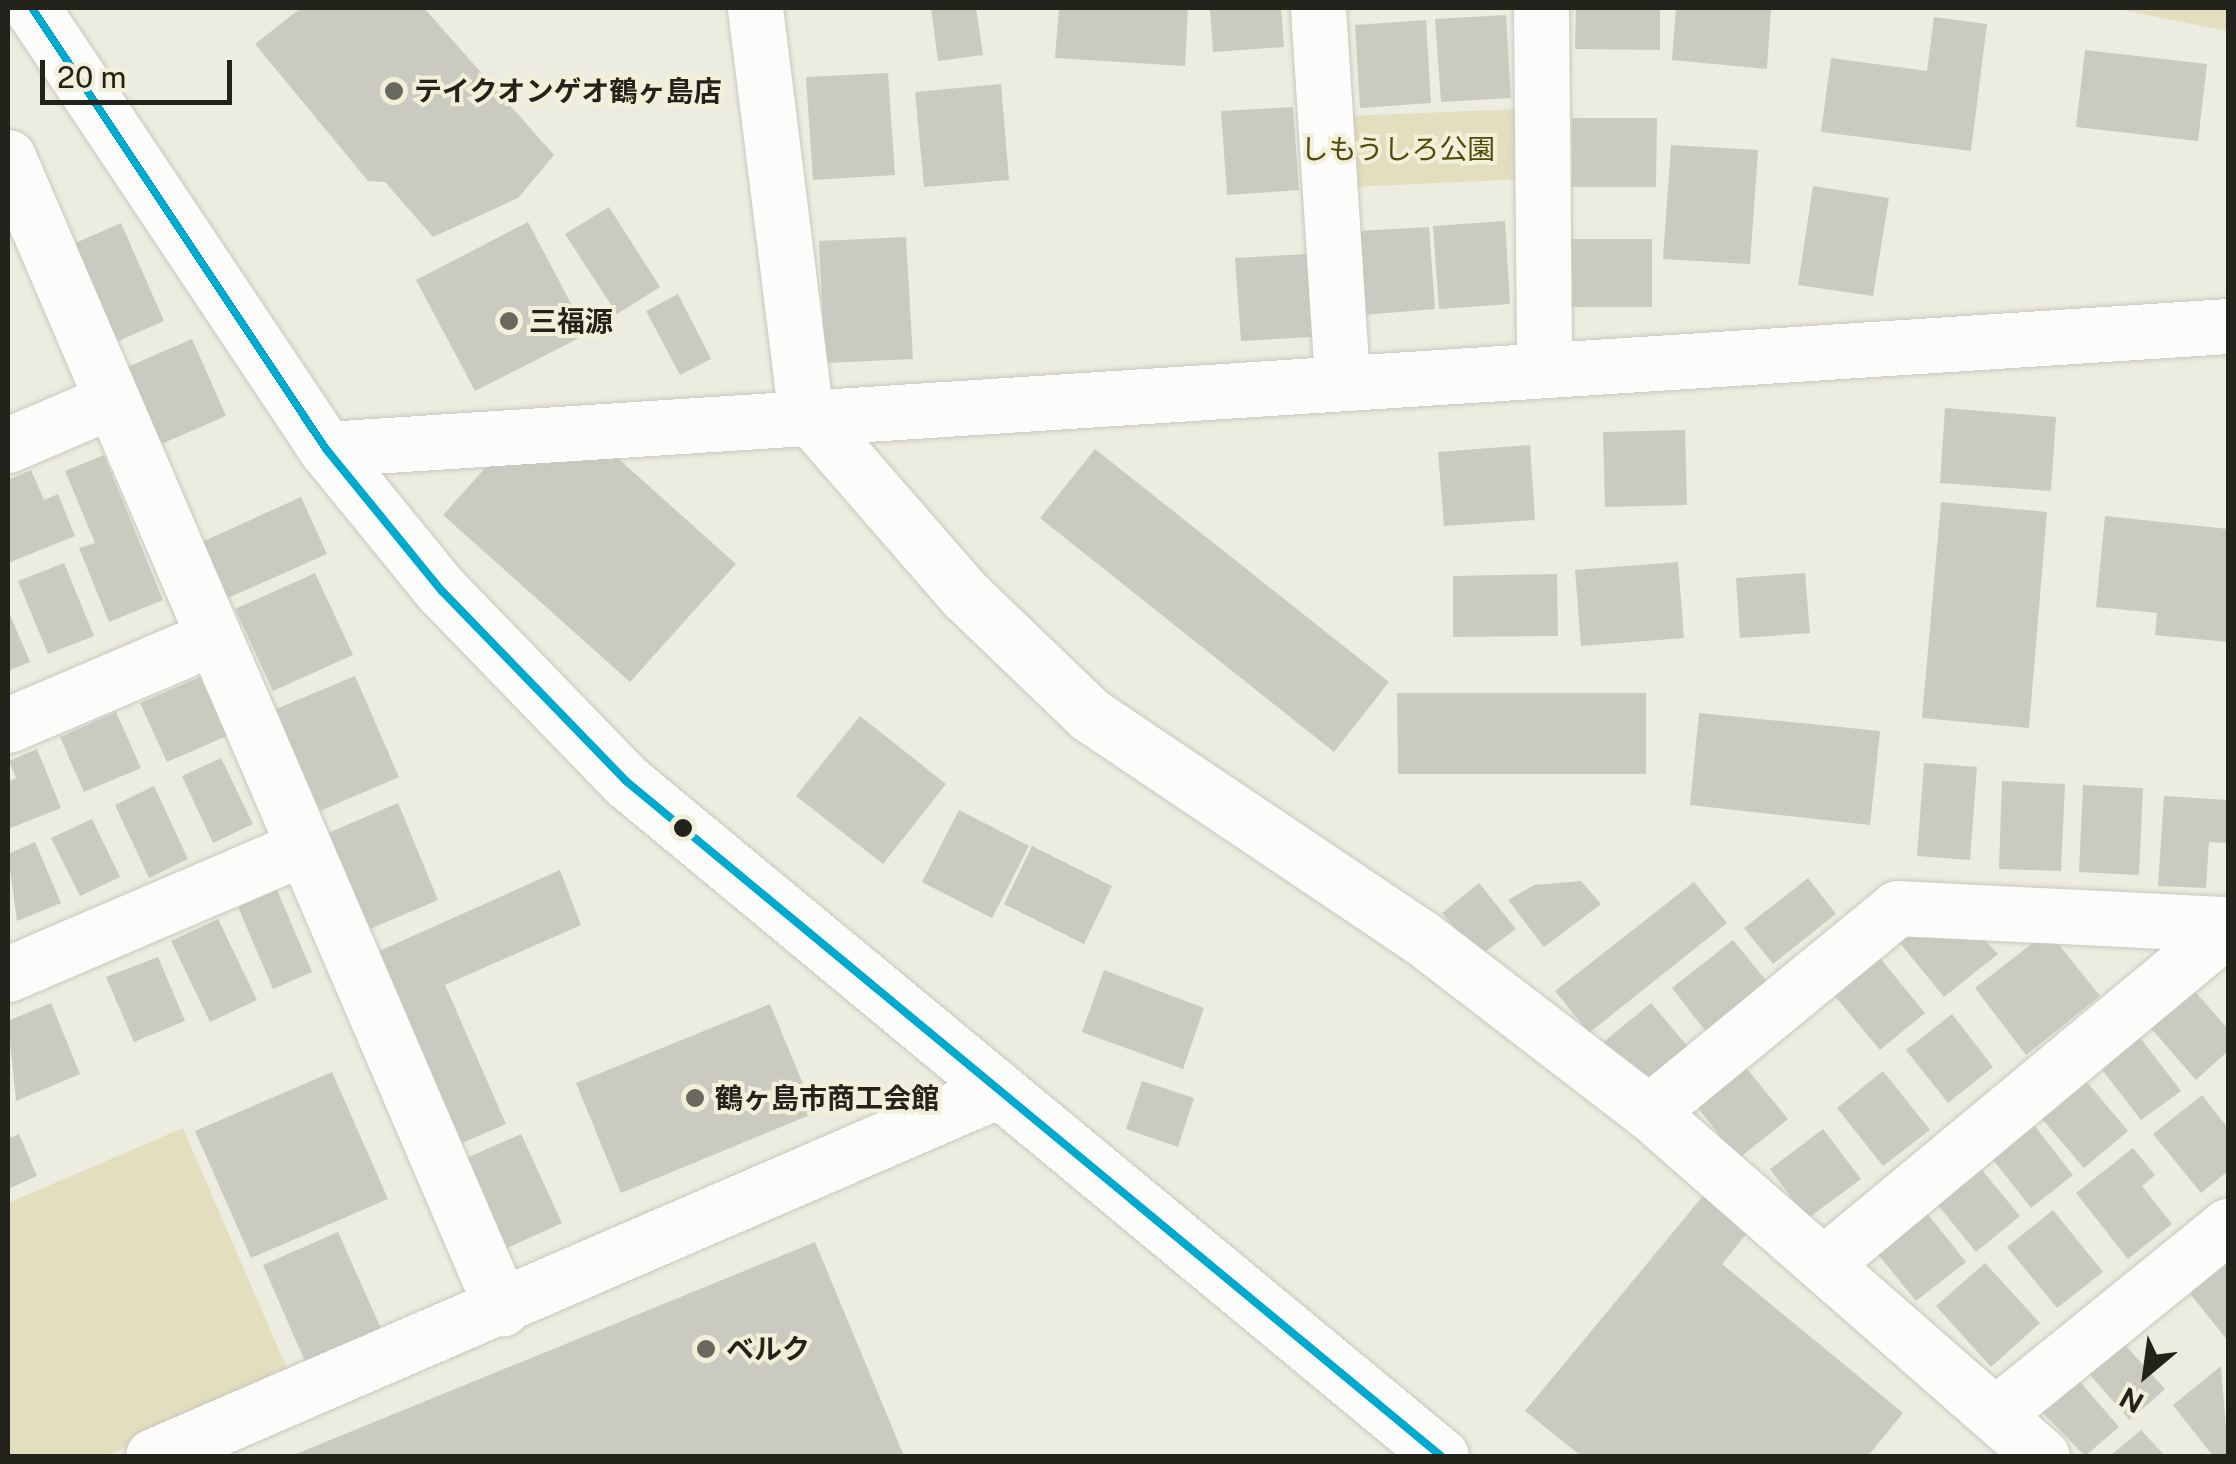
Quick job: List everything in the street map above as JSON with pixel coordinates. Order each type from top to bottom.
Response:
[{"type":"street","points":[[32,8],[326,449],[442,591],[626,781],[994,1092],[1441,1456]]},
{"type":"street","points":[[755,8],[806,411],[966,596],[1090,715],[1422,938],[1650,1112],[1998,1412],[2042,1456]]},
{"type":"street","points":[[1318,8],[1342,377]]},
{"type":"street","points":[[1542,8],[1544,366]]},
{"type":"street","points":[[8,159],[106,403],[502,1308]]},
{"type":"street","points":[[326,449],[806,411],[2228,326]]},
{"type":"street","points":[[8,445],[106,403]]},
{"type":"street","points":[[8,724],[212,638]]},
{"type":"street","points":[[8,974],[299,850]]},
{"type":"street","points":[[1650,1112],[1897,908],[2228,926]]},
{"type":"street","points":[[1827,1262],[2228,926]]},
{"type":"street","points":[[153,1456],[994,1092]]},
{"type":"street","points":[[1998,1412],[2228,1226]]},
{"type":"green space","points":[[2113,8],[2228,8],[2228,31]]},
{"type":"green space","name":"しもうしろ公園","points":[[1522,109],[1526,179],[1349,187],[1346,116]]},
{"type":"green space","points":[[183,1128],[291,1378],[105,1456],[8,1456],[8,1203]]},
{"type":"building","points":[[301,8],[424,8],[554,155],[518,198],[433,237],[385,182],[368,181],[255,44]]},
{"type":"building","points":[[931,8],[976,8],[983,55],[938,61]]},
{"type":"building","points":[[1059,8],[1188,8],[1185,66],[1055,58]]},
{"type":"building","points":[[1210,8],[1281,8],[1284,47],[1213,52]]},
{"type":"building","points":[[1576,8],[1660,8],[1660,50],[1575,49]]},
{"type":"building","points":[[1676,8],[1771,8],[1767,69],[1672,60]]},
{"type":"building","points":[[1506,15],[1511,98],[1441,102],[1435,19]]},
{"type":"building","points":[[1934,17],[1987,24],[1971,151],[1821,132],[1831,58],[1927,71]]},
{"type":"building","points":[[1426,20],[1431,103],[1360,108],[1355,25]]},
{"type":"building","points":[[2085,50],[2207,64],[2198,141],[2076,127]]},
{"type":"building","points":[[888,73],[895,175],[813,180],[806,77]]},
{"type":"building","points":[[1001,84],[1009,180],[924,187],[915,92]]},
{"type":"building","points":[[1293,107],[1299,190],[1227,195],[1221,111]]},
{"type":"building","points":[[1572,118],[1657,118],[1656,187],[1572,187]]},
{"type":"building","points":[[1671,145],[1758,150],[1750,264],[1663,259]]},
{"type":"building","points":[[1813,186],[1889,198],[1873,296],[1798,285]]},
{"type":"building","points":[[609,207],[660,287],[617,314],[565,234]]},
{"type":"building","points":[[1505,221],[1510,304],[1439,309],[1433,226]]},
{"type":"building","points":[[528,222],[587,334],[475,391],[416,280]]},
{"type":"building","points":[[121,223],[164,321],[116,342],[73,244]]},
{"type":"building","points":[[1429,227],[1435,309],[1364,315],[1358,231]]},
{"type":"building","points":[[906,237],[913,359],[825,363],[819,241]]},
{"type":"building","points":[[1567,239],[1652,239],[1652,307],[1568,307]]},
{"type":"building","points":[[1307,254],[1312,337],[1241,341],[1235,258]]},
{"type":"building","points":[[678,294],[711,359],[680,375],[646,311]]},
{"type":"building","points":[[192,339],[226,416],[159,445],[125,368]]},
{"type":"building","points":[[1945,408],[2056,417],[2051,491],[1940,483]]},
{"type":"building","points":[[1685,430],[1687,505],[1605,507],[1603,432]]},
{"type":"building","points":[[603,445],[736,564],[630,682],[443,515],[505,446]]},
{"type":"building","points":[[1530,445],[1535,520],[1444,526],[1438,452]]},
{"type":"building","points":[[1095,449],[1389,682],[1334,752],[1040,518]]},
{"type":"building","points":[[104,455],[163,600],[109,622],[79,548],[95,543],[65,471]]},
{"type":"building","points":[[31,470],[44,500],[58,494],[75,536],[8,563],[8,480]]},
{"type":"building","points":[[301,497],[327,554],[228,598],[202,542]]},
{"type":"building","points":[[1941,502],[2047,512],[2029,728],[1922,718]]},
{"type":"building","points":[[2105,516],[2228,529],[2228,642],[2155,635],[2157,613],[2096,607]]},
{"type":"building","points":[[1678,562],[1684,638],[1581,646],[1575,570]]},
{"type":"building","points":[[64,563],[94,636],[48,654],[18,581]]},
{"type":"building","points":[[315,573],[353,655],[273,691],[235,609]]},
{"type":"building","points":[[1805,573],[1810,633],[1740,638],[1736,578]]},
{"type":"building","points":[[1557,574],[1558,636],[1453,637],[1453,576]]},
{"type":"building","points":[[8,610],[30,662],[8,671]]},
{"type":"building","points":[[355,676],[399,777],[320,811],[276,709]]},
{"type":"building","points":[[200,677],[227,736],[167,762],[140,703]]},
{"type":"building","points":[[1397,693],[1646,693],[1646,774],[1398,774]]},
{"type":"building","points":[[116,712],[141,768],[84,792],[60,737]]},
{"type":"building","points":[[1699,713],[1880,731],[1870,825],[1690,805]]},
{"type":"building","points":[[860,716],[946,784],[883,864],[796,796]]},
{"type":"building","points":[[37,749],[61,808],[8,829],[8,782],[16,778],[9,761]]},
{"type":"building","points":[[221,758],[253,824],[213,843],[182,776]]},
{"type":"building","points":[[1924,763],[1977,767],[1970,860],[1917,856]]},
{"type":"building","points":[[2002,781],[2065,784],[2061,871],[1999,869]]},
{"type":"building","points":[[2083,785],[2143,788],[2139,875],[2079,872]]},
{"type":"building","points":[[154,786],[188,859],[149,878],[115,805]]},
{"type":"building","points":[[2164,796],[2228,800],[2228,843],[2209,842],[2206,888],[2158,886]]},
{"type":"building","points":[[398,803],[438,900],[370,929],[328,833]]},
{"type":"building","points":[[959,810],[1029,846],[992,918],[922,882]]},
{"type":"building","points":[[92,819],[120,877],[80,896],[51,838]]},
{"type":"building","points":[[35,842],[61,903],[17,921],[8,854]]},
{"type":"building","points":[[1032,846],[1112,886],[1084,944],[1004,904]]},
{"type":"building","points":[[560,870],[581,925],[445,985],[506,1124],[462,1143],[377,952]]},
{"type":"building","points":[[1808,878],[1836,914],[1773,964],[1744,928]]},
{"type":"building","points":[[1581,881],[1601,904],[1544,947],[1508,900],[1534,885]]},
{"type":"building","points":[[1694,882],[1727,923],[1589,1033],[1555,991]]},
{"type":"building","points":[[1479,883],[1516,929],[1478,957],[1442,913]]},
{"type":"building","points":[[277,890],[312,972],[273,989],[238,907]]},
{"type":"building","points":[[218,919],[257,1000],[210,1022],[171,941]]},
{"type":"building","points":[[1925,920],[1973,928],[1998,954],[1944,997],[1899,942]]},
{"type":"building","points":[[2048,931],[2100,996],[2026,1055],[1975,988]]},
{"type":"building","points":[[1733,940],[1769,984],[1707,1033],[1672,988]]},
{"type":"building","points":[[158,957],[185,1021],[134,1042],[106,977]]},
{"type":"building","points":[[1880,958],[1925,1013],[1880,1050],[1834,995]]},
{"type":"building","points":[[1104,970],[1204,1008],[1183,1069],[1082,1032]]},
{"type":"building","points":[[2193,989],[2228,1029],[2228,1051],[2196,1080],[2150,1027]]},
{"type":"building","points":[[51,1003],[80,1074],[16,1101],[8,1021]]},
{"type":"building","points":[[1651,1003],[1689,1048],[1637,1090],[1600,1045]]},
{"type":"building","name":"鶴ヶ島市商工会館","points":[[770,1004],[815,1113],[621,1193],[576,1083]]},
{"type":"building","points":[[1952,1014],[1993,1067],[1948,1103],[1906,1050]]},
{"type":"building","points":[[2135,1031],[2181,1091],[2141,1120],[2096,1062]]},
{"type":"building","points":[[1743,1064],[1788,1119],[1738,1159],[1694,1103]]},
{"type":"building","points":[[1883,1071],[1930,1130],[1883,1166],[1837,1108]]},
{"type":"building","points":[[332,1072],[388,1199],[251,1258],[195,1131]]},
{"type":"building","points":[[2081,1075],[2128,1131],[2084,1168],[2037,1113]]},
{"type":"building","points":[[1142,1081],[1194,1098],[1178,1147],[1126,1129]]},
{"type":"building","points":[[2202,1095],[2228,1128],[2228,1171],[2201,1193],[2153,1134]]},
{"type":"building","points":[[2029,1119],[2073,1175],[2031,1208],[1987,1152]]},
{"type":"building","points":[[1823,1129],[1861,1179],[1807,1219],[1770,1169]]},
{"type":"building","points":[[19,1134],[37,1176],[8,1189],[8,1139]]},
{"type":"building","points":[[521,1134],[562,1223],[503,1250],[462,1160]]},
{"type":"building","points":[[2133,1148],[2155,1175],[2142,1186],[2172,1224],[2128,1259],[2076,1193]]},
{"type":"building","points":[[1976,1163],[2020,1216],[1976,1252],[1933,1199]]},
{"type":"building","points":[[1703,1196],[1747,1233],[1722,1264],[1903,1413],[1868,1456],[1581,1456],[1525,1411]]},
{"type":"building","points":[[1922,1207],[1966,1262],[1916,1301],[1872,1247]]},
{"type":"building","points":[[2053,1210],[2103,1272],[2057,1308],[2007,1247]]},
{"type":"building","points":[[338,1232],[386,1340],[310,1373],[263,1265]]},
{"type":"building","name":"ベルク","points":[[815,1242],[904,1456],[291,1456]]},
{"type":"building","points":[[2228,1248],[2228,1341],[2183,1285]]},
{"type":"building","points":[[1985,1263],[2040,1323],[1991,1367],[1936,1306]]},
{"type":"building","points":[[2116,1335],[2165,1389],[2130,1420],[2082,1366]]},
{"type":"building","points":[[2221,1366],[2228,1456],[2213,1456],[2173,1405]]},
{"type":"building","points":[[2075,1376],[2119,1427],[2085,1456],[2038,1408]]},
{"type":"building","points":[[2141,1430],[2165,1456],[2110,1456]]},
{"type":"transit line","points":[[32,8],[326,449],[442,591],[626,781],[1441,1456]]},
{"type":"place","name":"テイクオンゲオ鶴ヶ島店","points":[[394,91]]},
{"type":"place","name":"三福源","points":[[509,321]]},
{"type":"place","name":"鶴ヶ島市商工会館","points":[[695,1098]]},
{"type":"place","name":"ベルク","points":[[706,1349]]}]
